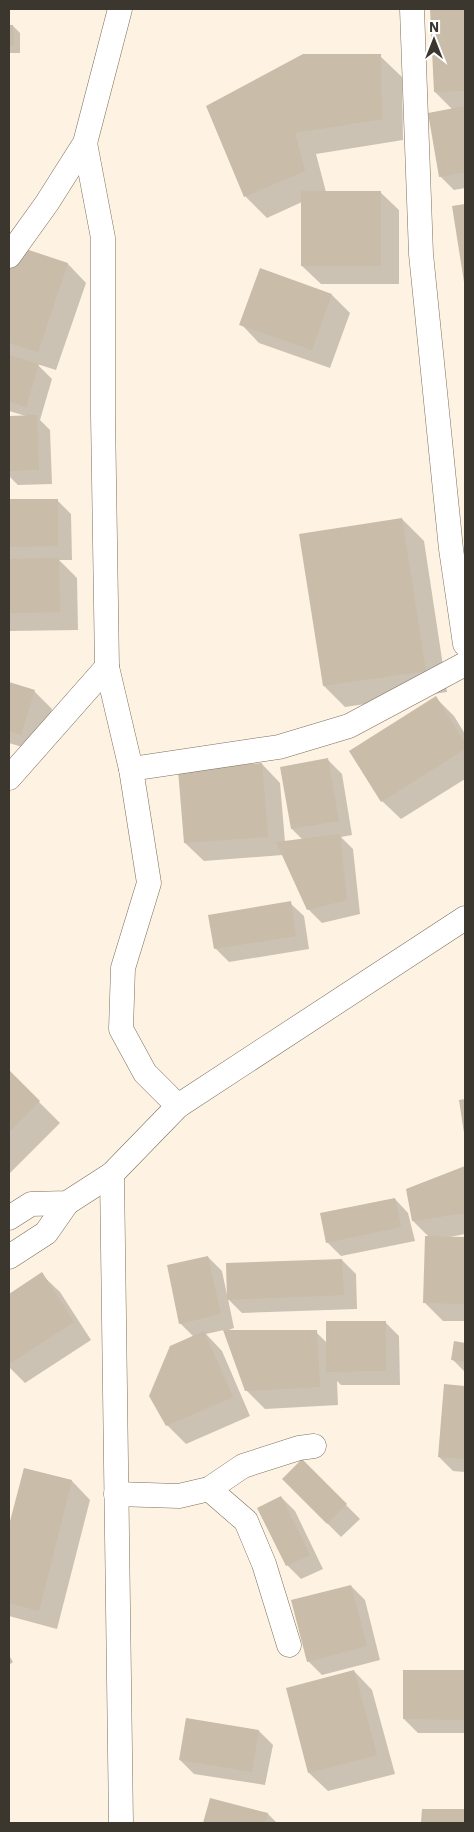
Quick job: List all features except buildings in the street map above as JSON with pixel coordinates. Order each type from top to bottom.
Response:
[{"type":"street","points":[[9,256],[47,203],[85,143],[120,9]]},
{"type":"street","points":[[412,9],[420,254],[451,549],[465,644]]},
{"type":"street","points":[[85,143],[103,238],[103,415],[107,667],[132,769],[148,883],[124,968],[121,1029],[144,1073],[178,1106]]},
{"type":"street","points":[[132,769],[279,747],[349,726],[465,664]]},
{"type":"street","points":[[9,778],[107,667]]},
{"type":"street","points":[[9,1257],[46,1233],[67,1203],[112,1174],[178,1106],[465,918]]},
{"type":"street","points":[[112,1174],[121,1823]]},
{"type":"street","points":[[9,1218],[31,1204],[67,1203]]},
{"type":"street","points":[[116,1494],[179,1496],[209,1489],[243,1466],[299,1448],[314,1446]]},
{"type":"street","points":[[209,1489],[246,1521],[264,1564],[288,1645]]}]
